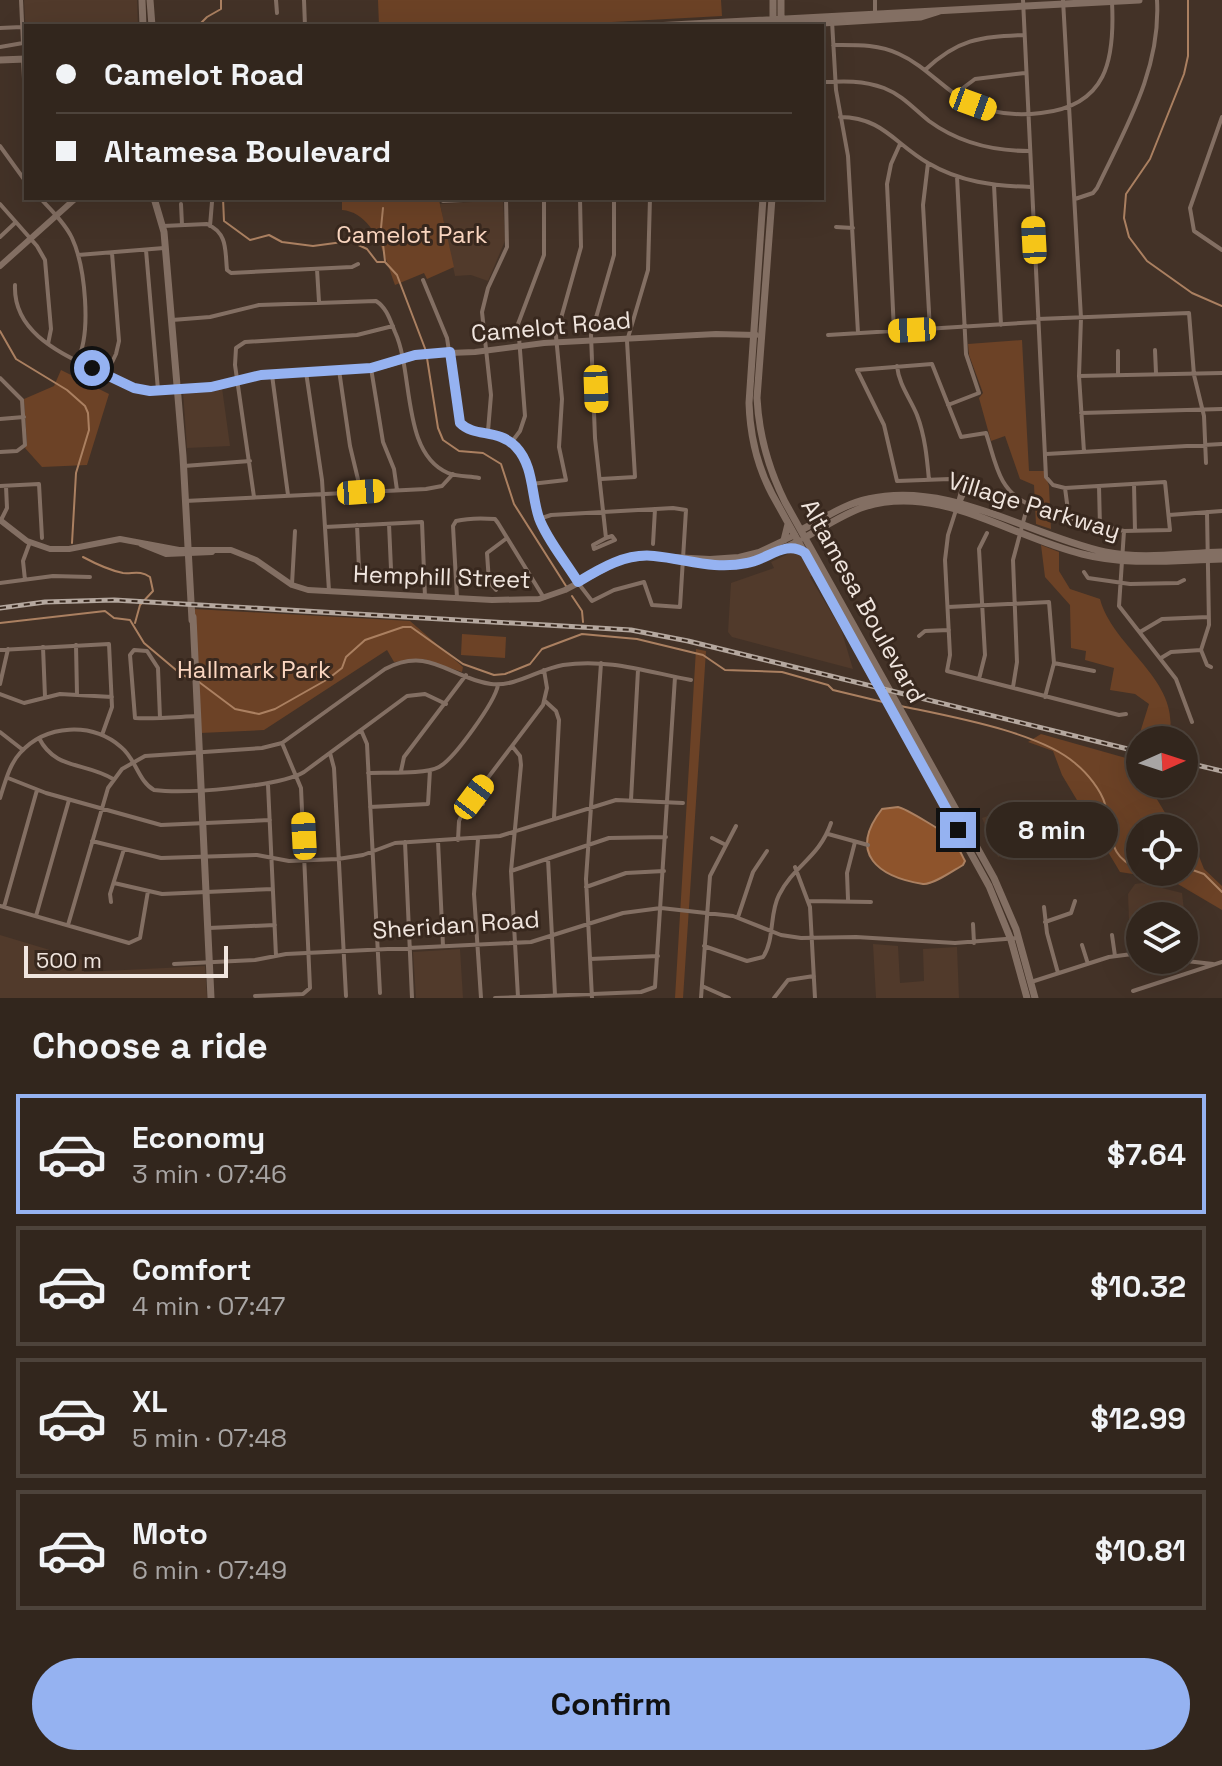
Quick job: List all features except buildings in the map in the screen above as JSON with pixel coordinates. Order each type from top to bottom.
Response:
[{"type":"main road","points":[[142,0],[143,24]]},
{"type":"main road","points":[[150,0],[152,24]]},
{"type":"main road","points":[[773,0],[778,23]]},
{"type":"main road","points":[[778,23],[781,0]]},
{"type":"main road","points":[[832,19],[875,12],[951,11],[989,4],[1139,0]]},
{"type":"main road","points":[[732,24],[921,17],[940,11]]},
{"type":"main road","points":[[0,60],[24,59]]},
{"type":"main road","points":[[155,200],[166,248],[184,466],[211,998]]},
{"type":"main road","name":"Altamesa Boulevard","points":[[767,202],[749,403],[751,435],[766,483],[796,538],[886,684],[994,878],[1035,998]]},
{"type":"main road","name":"Altamesa Boulevard","points":[[756,335],[761,438],[775,482],[814,550],[876,683],[989,886],[1015,939]]},
{"type":"main road","name":"Village Parkway","points":[[804,533],[818,530],[874,501]]},
{"type":"main road","name":"Village Parkway","points":[[796,538],[849,504],[916,502],[957,507],[1081,554],[1120,558],[1209,556],[1222,559]]},
{"type":"main road","points":[[788,522],[785,544],[805,553]]},
{"type":"main road","points":[[814,550],[813,538],[818,530]]},
{"type":"main road","name":"Village Parkway","points":[[1209,556],[1222,552]]},
{"type":"main road","name":"Altamesa Boulevard","points":[[1027,998],[1028,983]]},
{"type":"street","points":[[0,47],[22,45],[21,0]]},
{"type":"street","points":[[276,0],[277,13]]},
{"type":"street","points":[[304,0],[305,24]]},
{"type":"street","points":[[875,0],[875,12]]},
{"type":"street","points":[[950,0],[951,11]]},
{"type":"street","points":[[1075,199],[1087,196],[1097,188],[1149,75],[1158,40],[1157,0]]},
{"type":"street","points":[[1064,2],[1081,318],[1079,376],[1084,452]]},
{"type":"street","points":[[833,45],[860,45],[892,51],[925,70],[955,94],[994,112],[1027,114],[1070,108],[1091,93],[1107,67],[1112,45],[1112,2]]},
{"type":"street","points":[[1022,4],[1048,481],[1065,488],[1165,482],[1168,531],[1100,528],[1066,516],[1065,488]]},
{"type":"street","points":[[832,19],[835,81],[848,156],[858,333]]},
{"type":"street","points":[[0,28],[22,27]]},
{"type":"street","points":[[925,70],[949,49],[969,40],[1023,35]]},
{"type":"street","points":[[955,94],[975,79],[1025,73]]},
{"type":"street","points":[[824,82],[867,83],[895,93],[938,126],[964,141],[995,149],[1029,151]]},
{"type":"street","points":[[840,117],[871,122],[928,163],[957,176],[994,185],[1031,187]]},
{"type":"street","points":[[1222,117],[1189,211],[1193,230],[1222,250]]},
{"type":"street","points":[[894,331],[887,184],[891,164],[901,144]]},
{"type":"street","points":[[0,146],[24,179]]},
{"type":"street","points":[[928,163],[923,205],[930,330]]},
{"type":"street","points":[[948,405],[979,393],[967,360],[957,176]]},
{"type":"street","points":[[994,185],[1001,325]]},
{"type":"street","points":[[42,200],[71,236],[78,255],[85,332],[77,361]]},
{"type":"street","points":[[0,266],[74,200]]},
{"type":"street","points":[[443,201],[464,200]]},
{"type":"street","points":[[488,431],[491,395],[482,312],[488,288],[507,247],[506,200]]},
{"type":"street","points":[[511,443],[524,422],[526,407],[519,346],[520,314],[545,248],[544,200]]},
{"type":"street","points":[[531,484],[566,480],[559,447],[562,399],[556,342],[558,321],[581,247],[580,200]]},
{"type":"street","points":[[606,538],[595,438],[591,341],[614,255],[614,200]]},
{"type":"street","points":[[601,479],[635,477],[627,338],[650,256],[650,200]]},
{"type":"street","points":[[210,226],[212,202]]},
{"type":"street","points":[[0,204],[43,255],[51,329],[48,345]]},
{"type":"street","points":[[181,204],[182,225]]},
{"type":"street","points":[[0,237],[16,222]]},
{"type":"street","points":[[163,226],[210,226],[221,233],[227,270],[231,273],[358,264]]},
{"type":"street","points":[[836,227],[853,228]]},
{"type":"street","points":[[78,255],[166,248]]},
{"type":"street","points":[[146,250],[158,390]]},
{"type":"street","points":[[106,375],[116,354],[119,333],[112,253]]},
{"type":"street","points":[[317,268],[319,302]]},
{"type":"street","points":[[423,280],[442,323],[450,352],[459,421],[465,428],[488,431],[511,443],[524,457],[539,519],[592,601],[614,590],[644,582],[652,605],[680,607],[686,510],[551,515],[539,519]]},
{"type":"street","name":"Camelot Road","points":[[15,285],[15,301],[20,313],[33,332],[48,345],[134,388],[158,390],[272,374],[371,368],[405,358],[556,342],[756,335]]},
{"type":"street","points":[[172,320],[210,317],[259,305],[376,301],[387,312],[405,358],[415,429],[421,448],[436,465],[453,474],[479,478]]},
{"type":"street","points":[[828,335],[1184,312],[1191,315],[1194,374],[1202,410],[1206,463]]},
{"type":"street","points":[[254,497],[235,350],[245,342],[369,334],[393,326]]},
{"type":"street","points":[[1155,350],[1156,373]]},
{"type":"street","points":[[1118,351],[1118,375]]},
{"type":"street","points":[[978,484],[929,480],[900,482],[895,479],[884,425],[857,372],[859,368],[932,364],[961,437],[986,433],[1004,486],[1015,498],[1029,505],[1013,560],[1017,662],[1013,687]]},
{"type":"street","points":[[897,366],[898,378],[916,413],[925,442],[929,480]]},
{"type":"street","points":[[371,368],[383,442],[394,469],[397,490]]},
{"type":"street","points":[[339,370],[350,446],[361,492]]},
{"type":"street","points":[[306,372],[323,493],[329,591]]},
{"type":"street","points":[[1079,376],[1222,373]]},
{"type":"street","points":[[272,374],[288,495]]},
{"type":"street","points":[[0,378],[22,400],[24,417],[22,448],[0,452]]},
{"type":"street","points":[[1081,413],[1222,409]]},
{"type":"street","points":[[0,419],[24,417]]},
{"type":"street","points":[[1046,454],[1222,444]]},
{"type":"street","points":[[184,466],[250,461]]},
{"type":"street","points":[[185,501],[441,487],[453,474]]},
{"type":"street","points":[[967,482],[946,547],[950,655],[947,671],[1119,715],[1126,714]]},
{"type":"street","points":[[0,520],[7,508],[3,486],[39,484],[42,538]]},
{"type":"street","points":[[1134,484],[1135,531]]},
{"type":"street","points":[[1099,486],[1100,528]]},
{"type":"street","points":[[653,544],[655,509]]},
{"type":"street","points":[[1169,515],[1222,511]]},
{"type":"street","points":[[1207,512],[1208,617],[1201,650],[1207,665],[1211,667]]},
{"type":"street","points":[[457,599],[453,526],[456,521],[495,519],[544,598]]},
{"type":"street","name":"Hemphill Street","points":[[0,520],[30,542],[65,550],[104,541],[134,540],[166,554],[231,550],[256,560],[292,585],[329,591],[523,601],[544,598],[621,560],[653,556],[739,561],[796,538]]},
{"type":"street","points":[[325,527],[422,522],[425,597]]},
{"type":"street","points":[[357,525],[359,569],[365,574],[387,575],[391,569],[389,524]]},
{"type":"street","points":[[292,585],[295,531]]},
{"type":"street","points":[[1124,531],[1118,584],[1121,610],[1180,686],[1192,722]]},
{"type":"street","points":[[979,679],[985,655],[979,549],[987,533]]},
{"type":"street","points":[[612,536],[615,540],[594,549],[593,545],[606,538],[612,536]]},
{"type":"street","points":[[496,590],[489,582],[487,553],[507,538]]},
{"type":"street","points":[[25,580],[23,561],[30,542]]},
{"type":"street","points":[[1084,572],[1088,578],[1118,584],[1178,583],[1184,580]]},
{"type":"street","points":[[0,583],[83,575],[90,577]]},
{"type":"street","points":[[948,607],[1049,602],[1054,663],[1045,697]]},
{"type":"street","points":[[1140,632],[1162,619],[1208,617]]},
{"type":"street","points":[[919,636],[925,631],[949,630]]},
{"type":"street","points":[[0,650],[109,644],[112,697],[110,719],[102,735]]},
{"type":"street","points":[[76,645],[77,694]]},
{"type":"street","points":[[43,647],[45,697]]},
{"type":"street","points":[[0,684],[8,649]]},
{"type":"street","points":[[1160,658],[1171,652],[1201,650]]},
{"type":"street","points":[[160,718],[158,668],[147,651],[132,651],[134,716],[160,718],[197,716]]},
{"type":"street","points":[[68,925],[113,779],[133,760],[150,755],[262,748],[282,743],[397,664],[425,661],[498,685],[544,670],[601,663],[691,680]]},
{"type":"street","points":[[592,996],[586,887],[601,663]]},
{"type":"street","points":[[1054,663],[1094,671]]},
{"type":"street","points":[[631,800],[638,669]]},
{"type":"street","points":[[458,840],[460,816],[545,701],[547,688],[544,670]]},
{"type":"street","points":[[401,771],[404,757],[466,675]]},
{"type":"street","points":[[495,998],[592,996],[649,991],[656,984],[675,677]]},
{"type":"street","points":[[368,773],[430,770],[446,761],[492,703],[498,685]]},
{"type":"street","points":[[0,694],[24,703],[77,694],[112,697]]},
{"type":"street","points":[[0,798],[7,777],[23,750],[39,738],[71,728],[102,735],[123,748],[146,785],[154,790],[268,785],[298,775],[411,694],[432,695],[446,704]]},
{"type":"street","points":[[545,701],[556,711],[559,720],[554,818]]},
{"type":"street","points":[[361,730],[367,744],[380,993]]},
{"type":"street","points":[[0,732],[23,750]]},
{"type":"street","points":[[39,738],[47,753],[56,759],[113,779]]},
{"type":"street","points":[[255,996],[308,991],[311,979],[298,775],[282,743]]},
{"type":"street","points":[[512,746],[520,756],[521,765],[511,871],[518,997]]},
{"type":"street","points":[[330,753],[334,768],[346,996]]},
{"type":"street","points":[[370,807],[428,804],[430,770]]},
{"type":"street","points":[[7,777],[69,800],[161,825],[270,820]]},
{"type":"street","points":[[268,785],[276,956]]},
{"type":"street","points":[[37,790],[2,907],[121,942],[136,941],[141,933],[148,891]]},
{"type":"street","points":[[474,797],[483,804]]},
{"type":"street","points":[[36,916],[69,800]]},
{"type":"street","points":[[92,841],[161,858],[257,855],[272,859],[338,859],[405,842],[478,839],[516,831],[616,800],[683,803]]},
{"type":"street","points":[[704,946],[739,959],[755,961],[765,954],[778,896],[796,869],[819,850],[831,823]]},
{"type":"street","points":[[701,998],[710,876],[736,826]]},
{"type":"street","points":[[827,834],[868,845]]},
{"type":"street","points":[[511,871],[618,836],[666,837]]},
{"type":"street","points":[[712,838],[724,844]]},
{"type":"street","points":[[478,839],[474,894],[481,998]]},
{"type":"street","points":[[438,841],[443,946]]},
{"type":"street","points":[[405,842],[412,998]]},
{"type":"street","points":[[848,899],[847,873],[855,842]]},
{"type":"street","points":[[111,902],[124,849]]},
{"type":"street","points":[[738,917],[753,872],[767,851]]},
{"type":"street","points":[[548,859],[555,995]]},
{"type":"street","points":[[796,869],[809,901],[815,998]]},
{"type":"street","points":[[586,887],[626,873],[664,871]]},
{"type":"street","points":[[114,883],[148,891],[206,893],[273,889]]},
{"type":"street","points":[[809,901],[848,899],[871,902]]},
{"type":"street","points":[[1045,922],[1071,913],[1075,901]]},
{"type":"street","points":[[1044,907],[1058,973]]},
{"type":"street","name":"Sheridan Road","points":[[174,964],[255,960],[310,952],[515,943],[552,936],[623,913],[661,908],[738,917],[791,937],[974,943],[1015,939]]},
{"type":"street","points":[[973,924],[974,943]]},
{"type":"street","points":[[208,928],[275,925]]},
{"type":"street","points":[[1112,935],[1115,956]]},
{"type":"street","points":[[1082,945],[1088,964]]},
{"type":"street","points":[[1028,983],[1126,955]]},
{"type":"street","points":[[590,959],[658,956]]},
{"type":"street","points":[[1198,963],[1220,963]]},
{"type":"street","points":[[1198,969],[1220,963]]},
{"type":"street","points":[[1133,991],[1183,974]]},
{"type":"street","points":[[774,998],[788,980],[814,976]]},
{"type":"street","points":[[701,986],[729,998]]},
{"type":"shaded area","points":[[24,0],[137,0],[138,24],[25,24]]},
{"type":"shaded area","points":[[503,200],[505,241],[488,281],[471,275],[455,276],[440,204]]},
{"type":"shaded area","points":[[222,388],[230,446],[187,448],[183,392]]},
{"type":"shaded area","points":[[792,552],[801,554],[813,575],[810,577],[841,629],[853,669],[732,637],[728,632],[731,583],[774,568],[771,562]]},
{"type":"shaded area","points":[[1030,802],[1040,829],[1030,848],[998,857],[982,818]]},
{"type":"shaded area","points":[[898,807],[952,839],[965,861],[963,865],[927,884],[907,881],[881,869],[868,851],[867,839],[882,809]]},
{"type":"shaded area","points":[[1134,886],[1154,886],[1182,893],[1183,902],[1128,902],[1128,894]]},
{"type":"shaded area","points":[[0,935],[83,960],[84,972],[205,966],[207,998],[0,998]]},
{"type":"shaded area","points":[[873,944],[898,946],[900,983],[924,981],[923,949],[957,947],[959,998],[876,998]]},
{"type":"shaded area","points":[[460,949],[463,998],[416,998],[413,952]]},
{"type":"green space","points":[[378,0],[721,0],[722,16],[576,24],[379,24]]},
{"type":"green space","name":"Camelot Park","points":[[342,200],[439,200],[454,267],[427,279],[424,273],[395,285],[371,228],[354,213],[342,210]]},
{"type":"green space","points":[[1022,340],[1029,471],[1044,471],[1049,486],[1051,529],[1036,524],[1034,485],[1020,479],[1005,436],[991,441],[979,398],[983,393],[969,355],[968,344]]},
{"type":"green space","points":[[61,370],[109,394],[87,465],[42,467],[25,448],[24,399],[54,386]]},
{"type":"green space","points":[[1041,545],[1059,552],[1059,571],[1070,589],[1100,599],[1118,634],[1157,683],[1166,701],[1169,726],[1142,726],[1149,704],[1135,694],[1110,690],[1114,668],[1085,660],[1086,651],[1071,648],[1070,605],[1045,577]]},
{"type":"green space","name":"Hallmark Park","points":[[194,609],[410,621],[463,667],[462,672],[423,659],[394,662],[387,650],[264,730],[200,733]]},
{"type":"green space","points":[[462,634],[506,637],[505,658],[461,655]]},
{"type":"green space","points":[[696,649],[706,651],[683,998],[675,998]]},
{"type":"green space","points":[[1041,734],[1126,758],[1126,798],[1156,798],[1166,814],[1126,814],[1126,873],[1120,872],[1062,775],[1053,751],[1028,742]]},
{"type":"green space","points":[[1198,854],[1204,869],[1222,886],[1222,910],[1181,886],[1198,886]]},
{"type":"waterway","points":[[200,24],[221,9],[221,0]]},
{"type":"waterway","points":[[1188,0],[1188,56],[1184,74],[1150,159],[1126,194],[1124,218],[1129,237],[1147,261],[1192,293],[1222,306]]},
{"type":"waterway","points":[[223,200],[224,221],[250,240],[269,235],[282,242],[313,246],[350,241],[367,249],[377,262],[385,262],[397,275],[426,351]]},
{"type":"waterway","points":[[383,208],[381,228],[385,261]]},
{"type":"waterway","points":[[0,331],[16,359],[67,390],[85,406],[88,413],[89,430],[76,473],[72,543]]},
{"type":"waterway","points":[[427,358],[438,428],[443,440],[459,451],[483,453],[501,464],[514,504],[566,586]]},
{"type":"waterway","points":[[83,557],[112,570],[150,577],[153,591],[140,605],[135,623]]},
{"type":"waterway","points":[[572,596],[582,611],[583,622]]},
{"type":"waterway","points":[[0,623],[105,611],[114,618],[130,620],[144,643],[182,675],[193,679]]},
{"type":"waterway","points":[[199,682],[235,709],[259,714],[275,709],[328,679],[342,668],[346,657],[365,640],[411,627],[463,664],[494,675],[530,664],[542,649],[582,634],[637,639],[703,655],[725,670],[782,672],[828,685],[833,690],[883,702]]},
{"type":"waterway","points":[[901,706],[1018,734],[1060,753],[1080,768],[1097,788],[1105,804],[1113,843],[1126,861]]},
{"type":"waterway","points":[[1198,872],[1222,892]]},
{"type":"railway","points":[[0,608],[45,602],[114,600],[631,630],[688,641],[1126,749]]},
{"type":"railway","points":[[1198,765],[1222,771]]},
{"type":"route","points":[[92,368],[134,388],[150,391],[211,387],[261,375],[371,368],[415,355],[450,352],[460,423],[470,431],[488,431],[501,436],[524,457],[539,519],[578,582],[601,568],[637,557],[653,556],[719,567],[750,563],[786,548],[794,547],[805,553],[958,830]]}]
